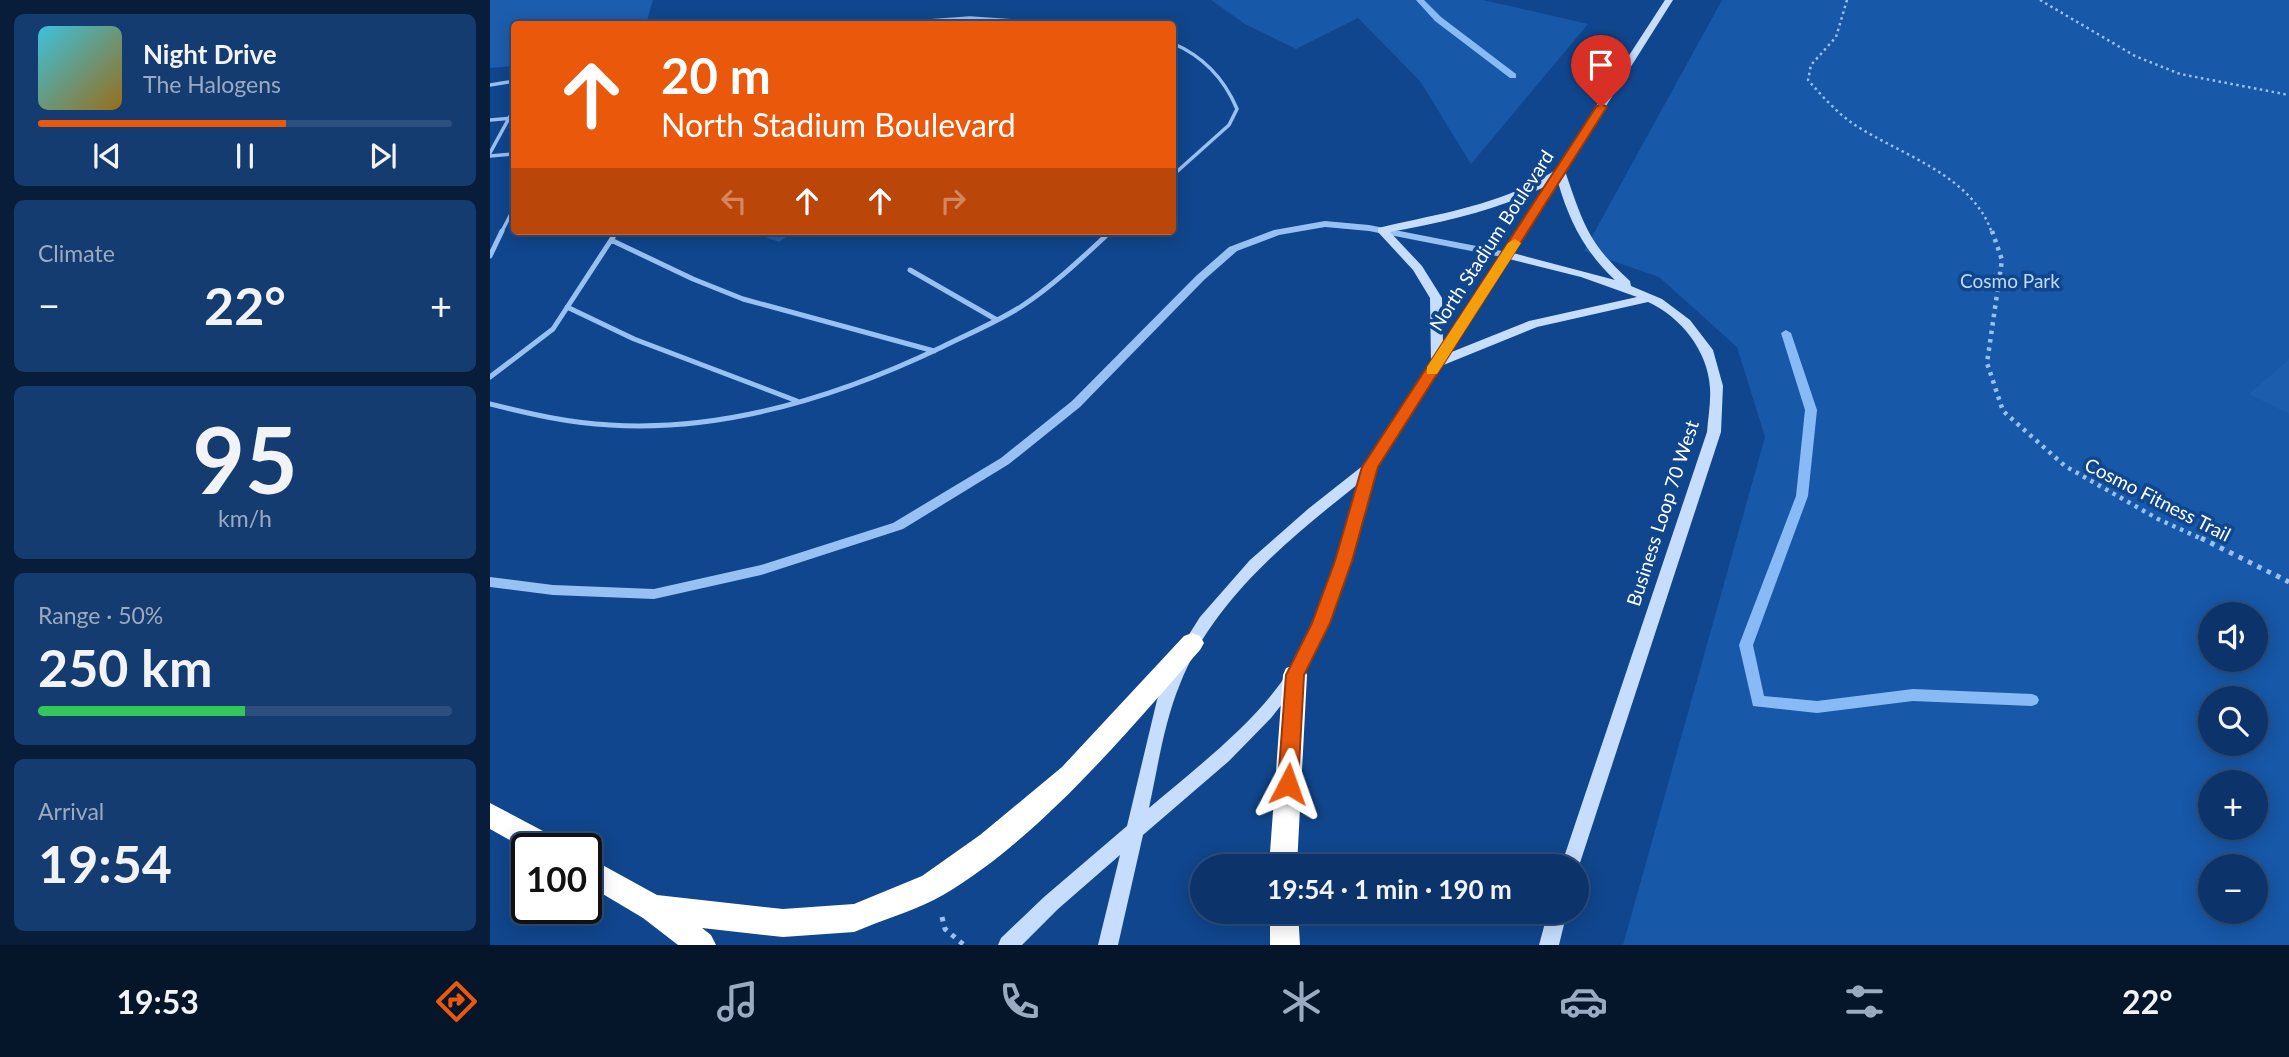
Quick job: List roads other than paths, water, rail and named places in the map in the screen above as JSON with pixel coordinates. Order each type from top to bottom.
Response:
[{"type":"highway","points":[[653,908],[783,923],[854,918],[932,886],[990,844],[1071,775],[1192,643]]},
{"type":"highway","points":[[1284,854],[1295,675]]},
{"type":"highway","points":[[490,814],[523,833]]},
{"type":"highway","points":[[602,878],[653,908],[701,945]]},
{"type":"highway","points":[[1284,924],[1285,945]]},
{"type":"main road","name":"North Stadium Boulevard","points":[[1008,945],[1051,902],[1223,756],[1265,713],[1295,675],[1321,623],[1335,586],[1370,467],[1669,0]]},
{"type":"main road","points":[[1382,230],[1495,205],[1534,190],[1560,172],[1571,212],[1584,238],[1598,259],[1634,292]]},
{"type":"main road","points":[[1382,230],[1418,268],[1436,298],[1437,363],[1533,324],[1650,298]]},
{"type":"main road","name":"Business Loop 70 West","points":[[1507,255],[1609,282],[1671,308],[1704,343],[1717,377],[1716,418],[1574,854]]},
{"type":"main road","name":"North Stadium Boulevard","points":[[1108,945],[1154,743],[1171,684],[1192,643],[1230,592],[1281,537],[1370,467]]},
{"type":"main road","points":[[1549,945],[1554,924]]},
{"type":"street","points":[[490,582],[552,590],[654,594],[761,570],[898,526],[1005,461],[1076,404],[1200,278],[1233,249],[1278,232],[1325,224],[1382,230],[1507,255]]},
{"type":"lane","points":[[904,21],[923,18],[1025,21]]},
{"type":"lane","points":[[1176,44],[1190,49],[1228,86],[1237,109],[1229,125],[1176,172]]},
{"type":"lane","points":[[490,85],[511,82]]},
{"type":"lane","points":[[490,120],[511,118]]},
{"type":"lane","points":[[490,155],[511,120]]},
{"type":"lane","points":[[490,155],[511,154]]},
{"type":"lane","points":[[490,256],[511,214]]},
{"type":"lane","points":[[490,377],[553,329],[614,235]]},
{"type":"lane","points":[[490,404],[523,414],[624,426],[723,419],[838,392],[936,351],[1023,306],[1107,235]]},
{"type":"lane","points":[[611,240],[690,279],[742,299],[827,325],[936,351]]},
{"type":"lane","points":[[910,271],[996,320]]},
{"type":"lane","points":[[567,307],[634,339],[799,402]]},
{"type":"waterway","points":[[1420,0],[1438,19],[1513,76]]},
{"type":"waterway","points":[[1786,333],[1811,410],[1802,496],[1746,645],[1758,702],[1817,707],[1913,695],[2032,700]]},
{"type":"park label","name":"Cosmo Park","points":[[2010,280]]}]
